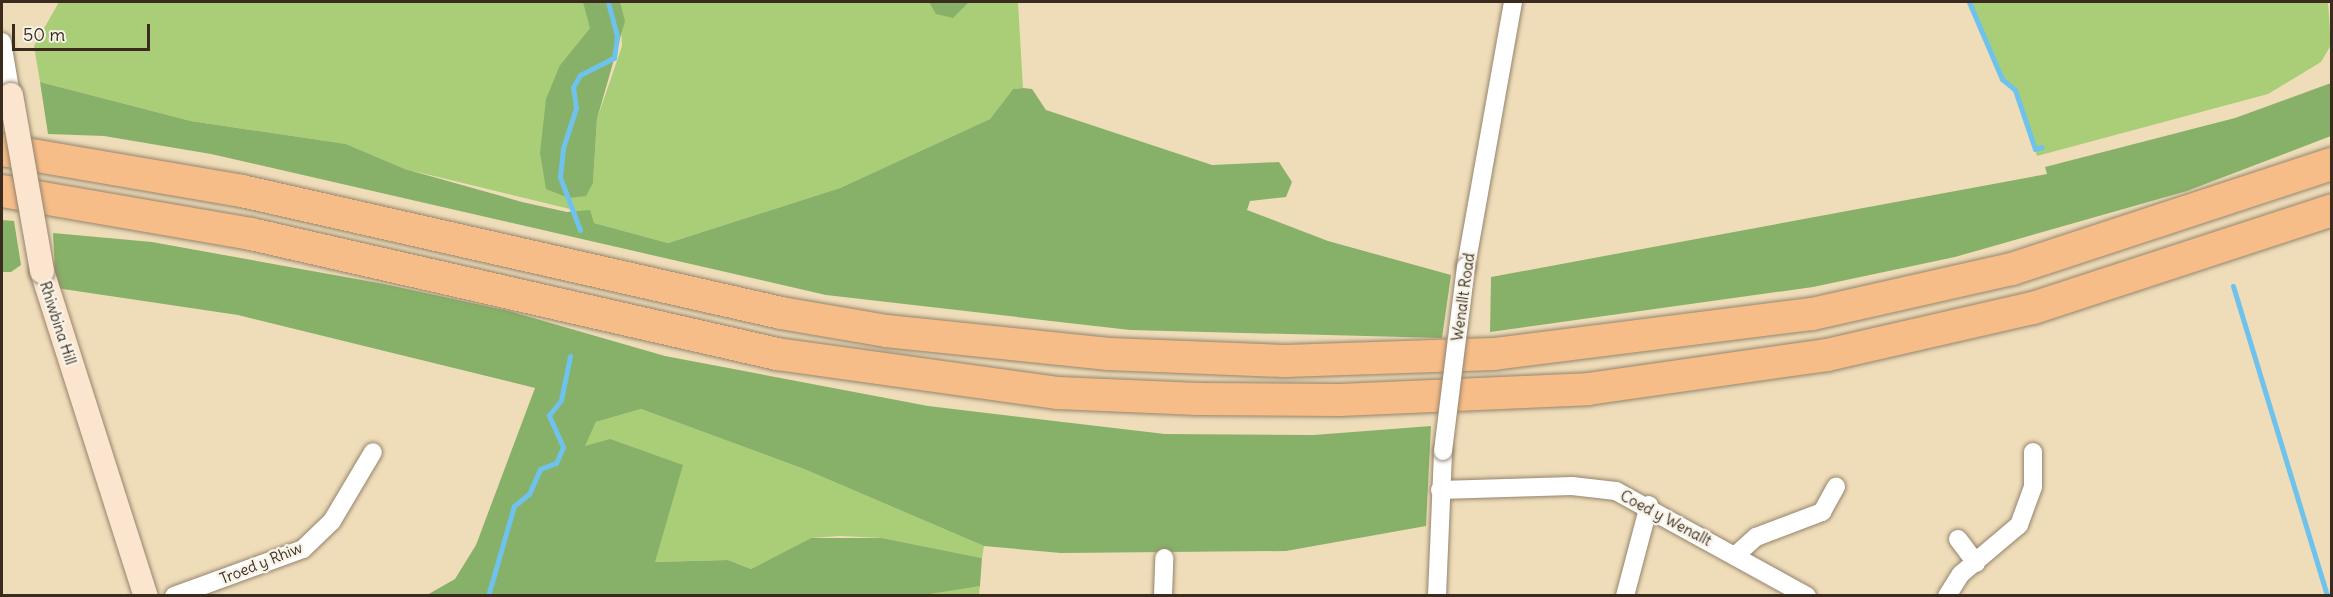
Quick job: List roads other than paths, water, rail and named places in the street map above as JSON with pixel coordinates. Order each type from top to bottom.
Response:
[{"type":"highway","points":[[2,150],[242,191],[781,313],[886,331],[1109,354],[1285,361],[1494,354],[1812,314],[2012,269],[2331,164]]},
{"type":"highway","points":[[2,191],[251,234],[777,354],[1058,393],[1222,399],[1588,389],[1827,355],[2033,308],[2331,210]]},
{"type":"street","name":"Wenallt Road","points":[[1437,596],[1443,450],[1466,266],[1514,2]]},
{"type":"street","name":"Rhiwbina Hill","points":[[2,42],[42,271],[146,596]]},
{"type":"street","name":"Troed y Rhiw","points":[[174,596],[303,549],[333,521],[373,452]]},
{"type":"street","points":[[1947,596],[1976,563],[2019,525],[2029,507],[2033,452]]},
{"type":"street","points":[[1736,555],[1756,537],[1822,513],[1836,487]]},
{"type":"street","name":"Coed y Wenallt","points":[[1440,490],[1597,488],[1649,505],[1807,596]]},
{"type":"street","points":[[1625,596],[1649,505]]},
{"type":"street","points":[[1958,539],[1976,563]]},
{"type":"street","points":[[1163,596],[1164,558]]},
{"type":"waterway","points":[[580,230],[560,177],[563,148],[576,108],[573,87],[580,75],[614,58],[617,36],[608,2]]},
{"type":"waterway","points":[[1969,2],[2002,79],[2015,90],[2035,149],[2042,147]]},
{"type":"waterway","points":[[2233,286],[2327,596]]},
{"type":"waterway","points":[[488,596],[514,506],[529,494],[540,469],[556,463],[563,447],[549,415],[561,400],[570,356]]}]
